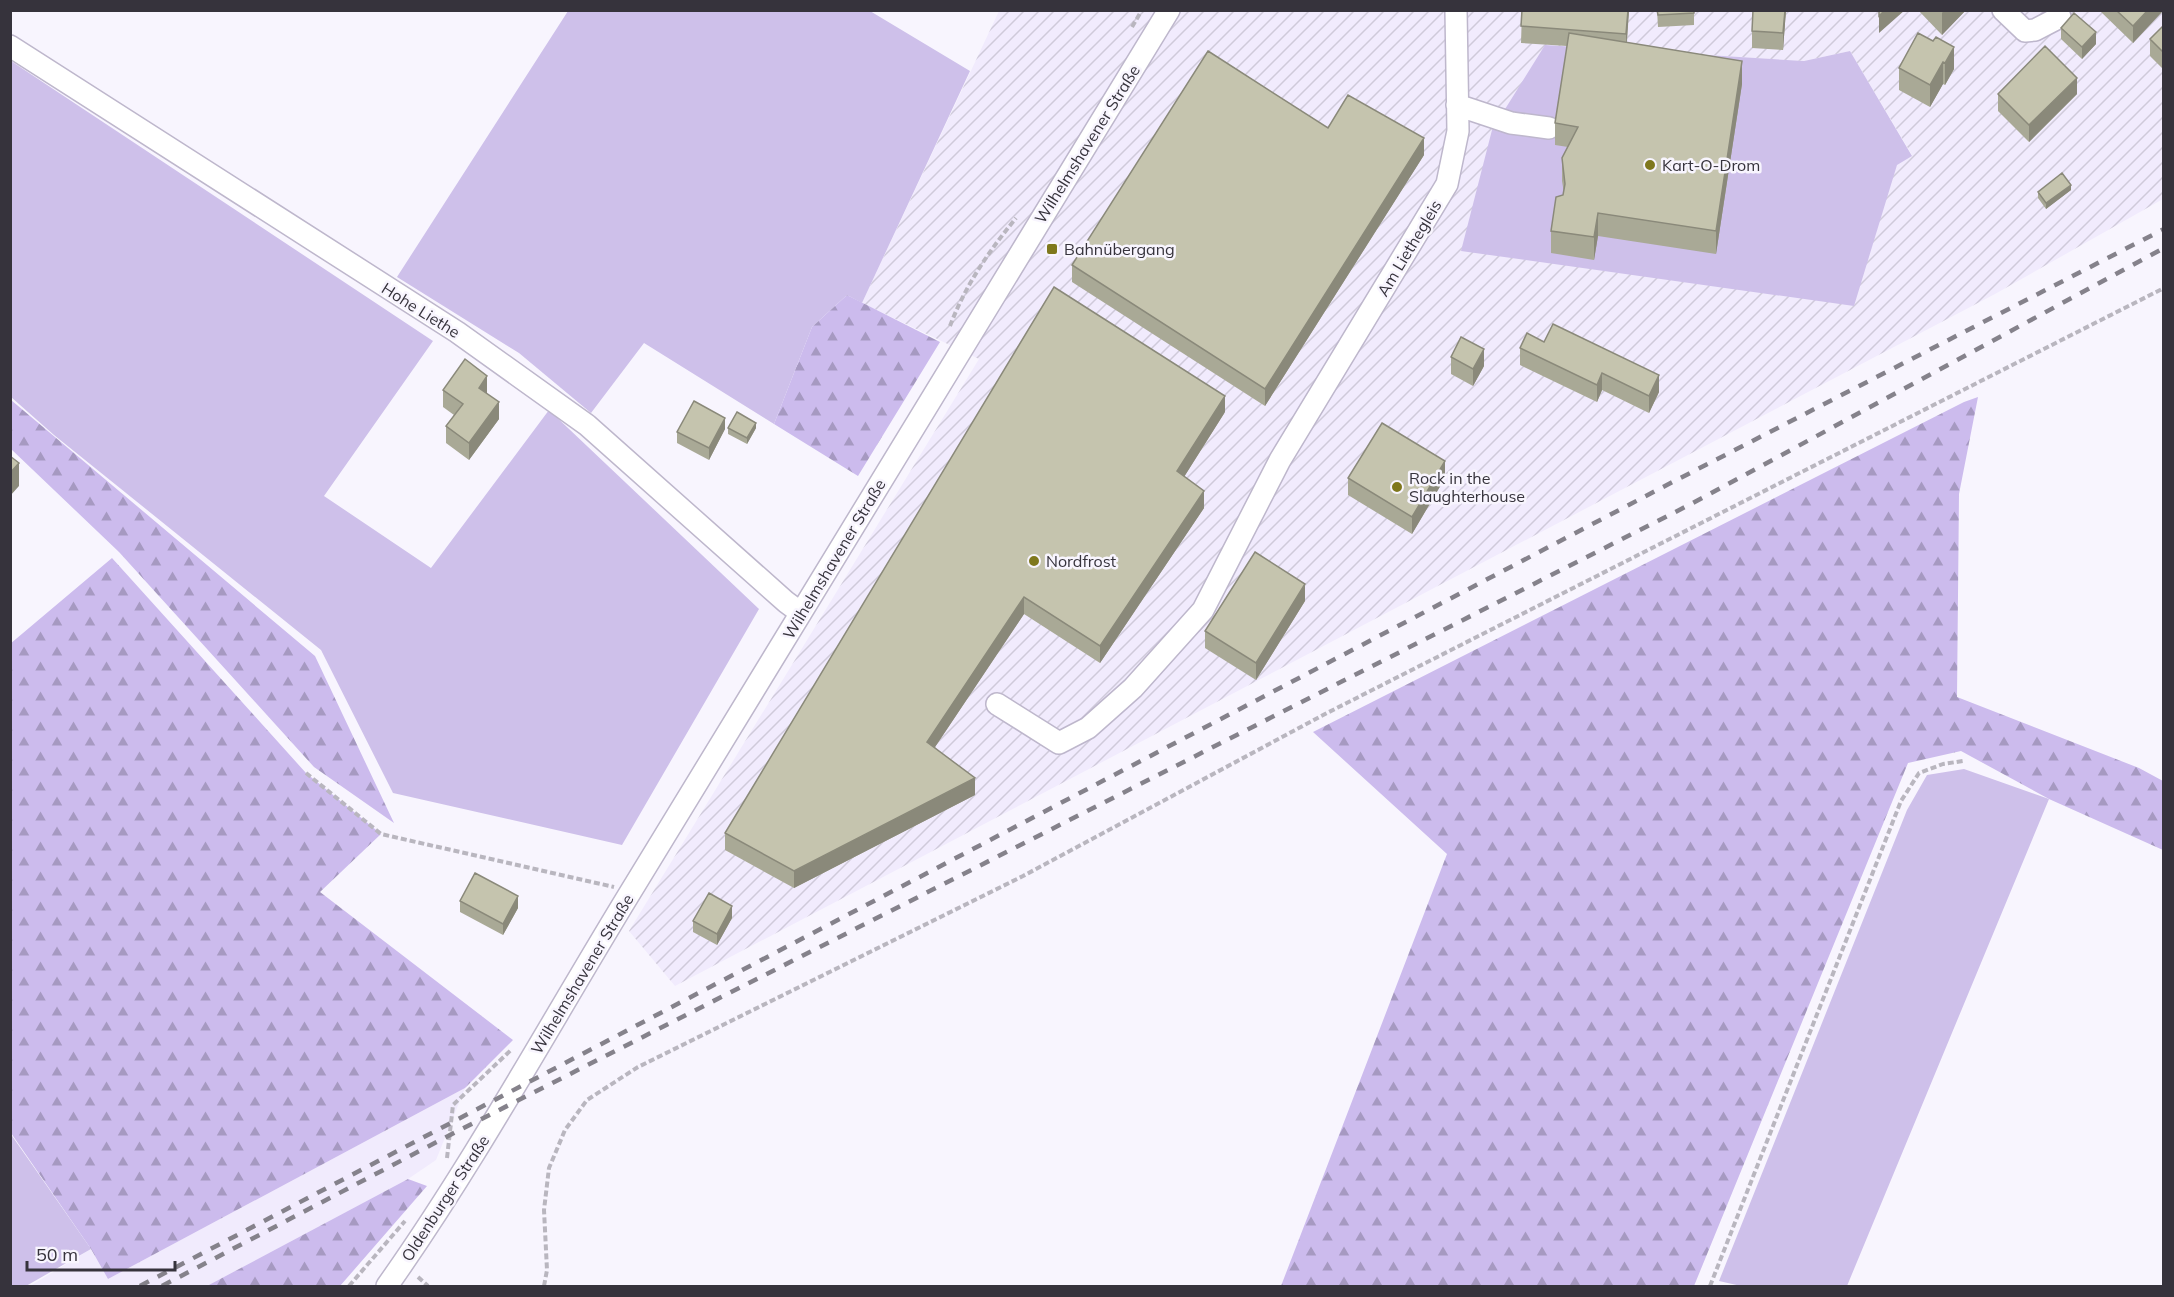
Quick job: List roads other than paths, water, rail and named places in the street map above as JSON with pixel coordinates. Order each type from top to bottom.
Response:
[{"type":"street","name":"Wilhelmshavener Straße","points":[[502,1108],[952,362],[1169,10]]},
{"type":"street","name":"Am Liethegleis","points":[[997,704],[1059,743],[1088,728],[1133,688],[1203,610],[1280,460],[1447,184],[1458,131],[1456,10]]},
{"type":"street","points":[[2003,10],[2025,31],[2035,30],[2060,17]]},
{"type":"street","name":"Hohe Liethe","points":[[10,46],[476,346],[586,425],[801,613]]},
{"type":"street","points":[[1457,105],[1511,123],[1549,128]]},
{"type":"street","name":"Oldenburger Straße","points":[[387,1287],[502,1108]]},
{"type":"railway","points":[[140,1286],[1663,487],[2164,229]]},
{"type":"railway","points":[[162,1286],[450,1135],[1691,504],[2164,248]]},
{"type":"place","name":"Kart-O-Drom","points":[[1650,165]]},
{"type":"place","name":"Bahnübergang","points":[[1052,249]]},
{"type":"place","name":"Rock in the Slaughterhouse","points":[[1397,487]]},
{"type":"place","name":"Nordfrost","points":[[1034,561]]}]
